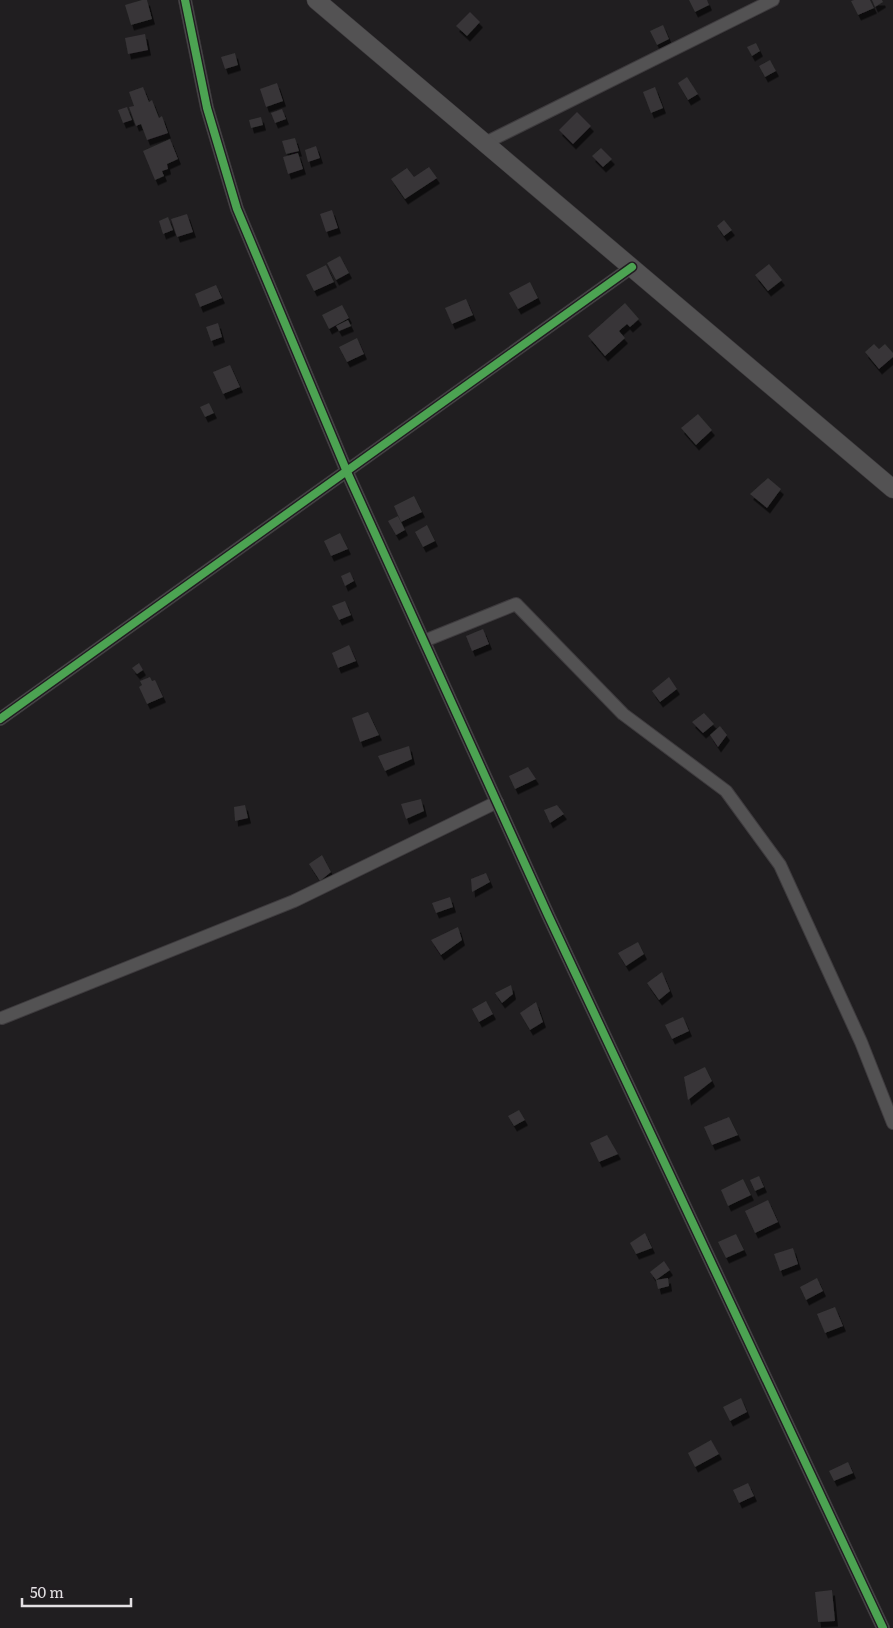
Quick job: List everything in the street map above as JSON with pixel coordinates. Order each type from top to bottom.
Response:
[{"type":"main road","points":[[316,0],[893,489]]},
{"type":"street","points":[[185,0],[207,108],[237,209],[347,472],[497,802],[883,1628]]},
{"type":"street","points":[[485,143],[773,0]]},
{"type":"street","points":[[0,719],[632,267]]},
{"type":"street","points":[[424,641],[516,604],[623,714],[726,791],[780,865],[861,1042],[893,1123]]},
{"type":"street","points":[[2,1018],[294,901],[497,802]]},
{"type":"building","points":[[147,0],[152,19],[131,25],[125,5]]},
{"type":"building","points":[[689,0],[707,0],[709,5],[695,12]]},
{"type":"building","points":[[870,0],[874,8],[858,15],[851,1]]},
{"type":"building","points":[[872,0],[882,0],[883,2],[875,7]]},
{"type":"building","points":[[470,12],[480,22],[467,36],[456,26]]},
{"type":"building","points":[[663,25],[669,39],[657,45],[650,31]]},
{"type":"building","points":[[145,34],[148,50],[128,54],[125,38]]},
{"type":"building","points":[[756,43],[760,51],[752,56],[747,47]]},
{"type":"building","points":[[235,53],[238,65],[225,69],[221,57]]},
{"type":"building","points":[[770,60],[776,71],[765,77],[759,66]]},
{"type":"building","points":[[687,77],[698,94],[688,100],[678,83]]},
{"type":"building","points":[[277,83],[283,101],[266,107],[260,89]]},
{"type":"building","points":[[143,87],[149,102],[152,100],[159,118],[162,116],[168,133],[147,140],[141,124],[136,126],[129,107],[134,106],[129,92]]},
{"type":"building","points":[[655,87],[663,108],[651,113],[643,92]]},
{"type":"building","points":[[127,107],[132,120],[123,123],[118,110]]},
{"type":"building","points":[[282,109],[286,119],[275,123],[271,113]]},
{"type":"building","points":[[577,112],[591,126],[573,144],[559,130]]},
{"type":"building","points":[[261,117],[263,125],[251,128],[249,120]]},
{"type":"building","points":[[295,138],[299,151],[286,154],[282,141]]},
{"type":"building","points":[[170,139],[178,159],[167,164],[168,169],[162,171],[164,176],[155,180],[143,151]]},
{"type":"building","points":[[316,146],[320,158],[308,162],[305,150]]},
{"type":"building","points":[[601,148],[612,159],[603,167],[592,156]]},
{"type":"building","points":[[298,153],[303,169],[288,174],[283,157]]},
{"type":"building","points":[[429,167],[437,178],[405,199],[391,179],[407,168],[414,177]]},
{"type":"building","points":[[332,210],[338,228],[326,232],[320,214]]},
{"type":"building","points":[[187,214],[193,232],[177,237],[171,219]]},
{"type":"building","points":[[168,217],[173,230],[163,234],[159,221]]},
{"type":"building","points":[[724,220],[732,230],[724,236],[717,226]]},
{"type":"building","points":[[340,256],[349,273],[336,280],[327,263]]},
{"type":"building","points":[[769,264],[782,280],[768,291],[755,275]]},
{"type":"building","points":[[326,265],[334,282],[314,291],[306,275]]},
{"type":"building","points":[[530,282],[538,298],[518,309],[509,293]]},
{"type":"building","points":[[216,285],[222,298],[200,307],[195,294]]},
{"type":"building","points":[[466,299],[473,315],[452,324],[445,308]]},
{"type":"building","points":[[625,303],[639,319],[630,327],[627,324],[619,331],[625,338],[605,356],[588,336]]},
{"type":"building","points":[[342,305],[349,318],[329,329],[322,315]]},
{"type":"building","points":[[348,320],[351,326],[339,331],[336,326]]},
{"type":"building","points":[[218,323],[222,337],[211,341],[206,327]]},
{"type":"building","points":[[357,338],[364,354],[347,362],[339,347]]},
{"type":"building","points":[[874,344],[879,349],[885,344],[893,353],[893,357],[879,369],[865,352]]},
{"type":"building","points":[[230,365],[240,387],[223,394],[213,372]]},
{"type":"building","points":[[209,403],[214,413],[205,417],[200,407]]},
{"type":"building","points":[[698,414],[712,430],[696,445],[681,428]]},
{"type":"building","points":[[768,478],[781,489],[767,508],[750,494]]},
{"type":"building","points":[[414,496],[422,512],[401,522],[394,506]]},
{"type":"building","points":[[398,516],[405,530],[396,535],[388,521]]},
{"type":"building","points":[[427,525],[435,541],[423,547],[415,532]]},
{"type":"building","points":[[340,533],[348,549],[331,556],[324,541]]},
{"type":"building","points":[[350,572],[354,581],[345,586],[341,576]]},
{"type":"building","points":[[345,601],[351,615],[339,620],[332,606]]},
{"type":"building","points":[[483,629],[489,644],[472,651],[466,636]]},
{"type":"building","points":[[349,645],[356,661],[338,668],[332,653]]},
{"type":"building","points":[[139,663],[143,670],[137,674],[132,668]]},
{"type":"building","points":[[150,677],[152,681],[155,680],[163,697],[147,704],[139,687],[142,685],[140,681]]},
{"type":"building","points":[[669,677],[677,689],[660,702],[652,691]]},
{"type":"building","points":[[368,712],[379,735],[360,742],[352,718]]},
{"type":"building","points":[[704,713],[714,724],[703,733],[692,722]]},
{"type":"building","points":[[720,726],[727,735],[718,747],[710,735]]},
{"type":"building","points":[[409,746],[412,759],[385,771],[378,756]]},
{"type":"building","points":[[528,767],[536,779],[515,789],[509,776]]},
{"type":"building","points":[[421,799],[424,811],[406,819],[401,804]]},
{"type":"building","points":[[245,805],[248,818],[235,821],[234,807]]},
{"type":"building","points":[[557,805],[564,814],[550,823],[544,810]]},
{"type":"building","points":[[322,855],[331,872],[320,881],[309,864]]},
{"type":"building","points":[[486,873],[490,882],[472,892],[471,879]]},
{"type":"building","points":[[450,897],[453,907],[436,913],[432,903]]},
{"type":"building","points":[[458,927],[462,940],[441,955],[431,940]]},
{"type":"building","points":[[638,942],[644,954],[626,966],[618,953]]},
{"type":"building","points":[[662,972],[670,991],[659,1000],[647,983]]},
{"type":"building","points":[[511,985],[513,994],[502,1003],[495,993]]},
{"type":"building","points":[[486,1001],[493,1014],[479,1022],[472,1009]]},
{"type":"building","points":[[536,1002],[543,1022],[530,1030],[520,1013]]},
{"type":"building","points":[[683,1017],[689,1031],[672,1039],[665,1025]]},
{"type":"building","points":[[705,1067],[712,1081],[688,1100],[684,1077]]},
{"type":"building","points":[[519,1110],[525,1120],[514,1126],[508,1116]]},
{"type":"building","points":[[729,1117],[738,1135],[712,1145],[704,1127]]},
{"type":"building","points":[[607,1135],[618,1154],[599,1162],[590,1143]]},
{"type":"building","points":[[759,1176],[764,1187],[755,1191],[750,1180]]},
{"type":"building","points":[[743,1179],[751,1195],[728,1206],[721,1190]]},
{"type":"building","points":[[768,1200],[778,1222],[755,1233],[745,1211]]},
{"type":"building","points":[[645,1233],[652,1248],[636,1254],[630,1243]]},
{"type":"building","points":[[736,1234],[744,1250],[726,1258],[718,1242]]},
{"type":"building","points":[[793,1248],[798,1264],[780,1271],[774,1254]]},
{"type":"building","points":[[664,1261],[670,1270],[656,1280],[650,1272]]},
{"type":"building","points":[[668,1278],[669,1286],[658,1289],[656,1280]]},
{"type":"building","points":[[817,1278],[823,1291],[806,1300],[800,1287]]},
{"type":"building","points":[[835,1307],[843,1326],[825,1333],[817,1314]]},
{"type":"building","points":[[741,1398],[747,1412],[730,1421],[723,1407]]},
{"type":"building","points":[[711,1440],[719,1454],[695,1467],[688,1453]]},
{"type":"building","points":[[848,1462],[853,1473],[834,1481],[829,1471]]},
{"type":"building","points":[[748,1483],[754,1496],[739,1503],[733,1490]]},
{"type":"building","points":[[832,1590],[835,1621],[818,1622],[815,1592]]},
{"type":"cycle path","points":[[185,0],[207,108],[237,209],[347,472],[548,915],[883,1628]]},
{"type":"cycle path","points":[[0,719],[632,267]]}]
